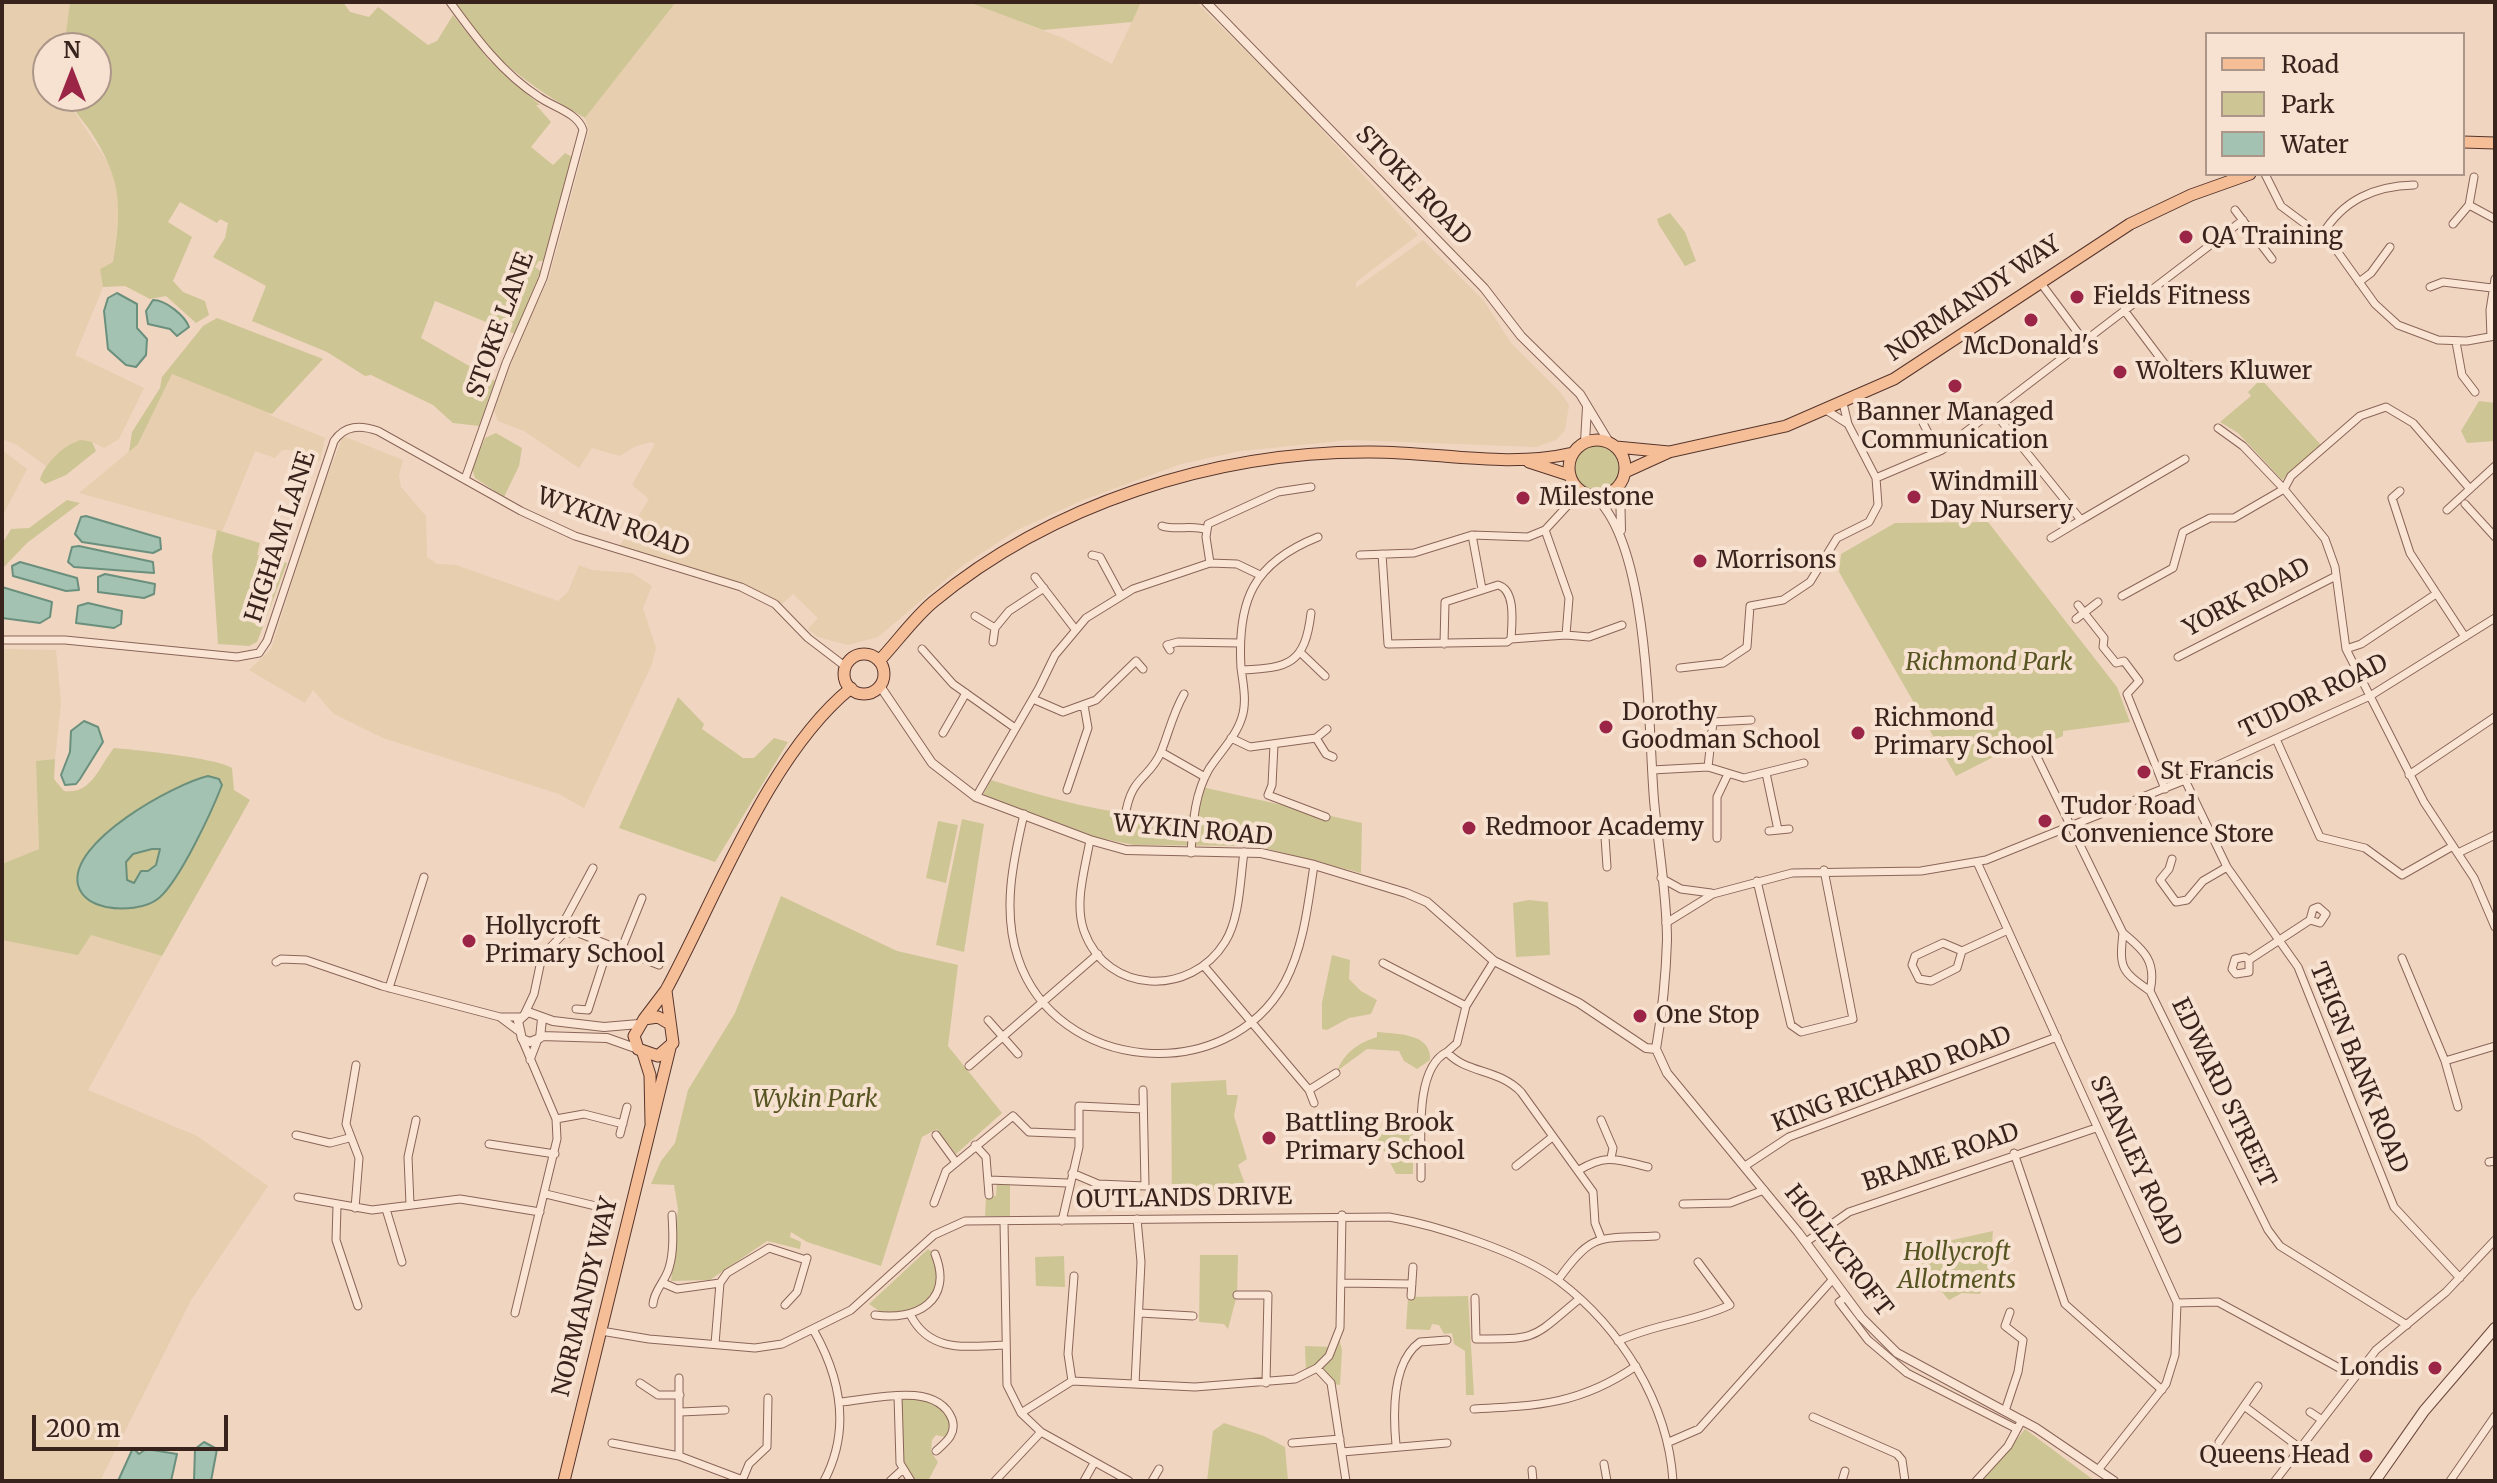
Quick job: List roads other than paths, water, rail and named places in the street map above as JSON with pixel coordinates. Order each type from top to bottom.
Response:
[{"type":"main road","points":[[2465,142],[2495,143]]},
{"type":"main road","name":"NORMANDY WAY","points":[[1625,472],[1669,452],[1763,432],[1843,403],[1934,356],[2039,281],[2170,204],[2245,176]]},
{"type":"main road","points":[[879,661],[931,604],[986,563],[1056,524],[1204,470],[1307,455],[1368,451],[1524,461],[1573,453],[1585,442],[1612,444],[1622,454],[1625,472],[1612,492],[1594,496],[1581,491],[1569,475],[1524,461]]},
{"type":"main road","name":"NORMANDY WAY","points":[[1612,444],[1669,452]]},
{"type":"main road","points":[[1569,475],[1573,453]]},
{"type":"main road","points":[[864,654],[879,661],[884,673],[880,686],[862,694],[851,688],[845,678],[846,667],[853,657],[864,654]]},
{"type":"main road","points":[[666,990],[674,1036],[670,1048],[658,1056],[640,1051],[634,1036],[641,1021],[666,990],[770,790],[820,717],[851,688]]},
{"type":"main road","points":[[641,1021],[658,1017],[670,1024]]},
{"type":"main road","name":"NORMANDY WAY","points":[[564,1481],[670,1048]]},
{"type":"main road","name":"NORMANDY WAY","points":[[640,1051],[650,1075],[651,1123]]},
{"type":"main road","points":[[2375,1481],[2424,1411],[2495,1328]]},
{"type":"street","name":"STOKE LANE","points":[[450,2],[489,55],[538,97],[576,119],[581,124],[583,138],[543,278],[506,363],[465,479]]},
{"type":"street","name":"STOKE ROAD","points":[[1206,2],[1484,288],[1531,347],[1586,402],[1612,444]]},
{"type":"street","points":[[2266,176],[2281,206],[2322,235],[2349,263],[2375,304],[2398,325],[2430,339],[2456,342],[2493,336],[2494,284],[2443,282],[2430,287]]},
{"type":"street","points":[[2453,224],[2469,205],[2474,177]]},
{"type":"street","points":[[2322,235],[2339,211],[2359,196],[2392,186],[2414,185]]},
{"type":"street","points":[[2469,205],[2495,219]]},
{"type":"street","points":[[2235,210],[2272,259]]},
{"type":"street","points":[[1876,478],[1938,452],[2243,220]]},
{"type":"street","points":[[2359,282],[2371,273],[2390,247]]},
{"type":"street","points":[[2039,281],[2084,341]]},
{"type":"street","points":[[2124,310],[2173,375],[2191,365]]},
{"type":"street","points":[[2456,342],[2462,375],[2475,392]]},
{"type":"street","points":[[1585,442],[1586,402]]},
{"type":"street","points":[[1680,668],[1723,663],[1747,647],[1750,606],[1783,600],[1810,582],[1837,538],[1869,522],[1878,505],[1876,478],[1848,424],[1843,403]]},
{"type":"street","points":[[2284,489],[2291,476],[2360,416],[2386,407],[2401,414],[2470,489]]},
{"type":"street","points":[[1826,410],[1848,424]]},
{"type":"street","points":[[1994,412],[2081,520]]},
{"type":"street","points":[[1922,421],[1938,452]]},
{"type":"street","name":"WYKIN ROAD","points":[[357,427],[378,431],[575,536],[741,587],[775,604],[808,638],[846,667]]},
{"type":"street","name":"HIGHAM LANE","points":[[2,640],[65,640],[237,657],[259,653],[267,641],[334,441],[339,434],[357,427]]},
{"type":"street","points":[[2218,428],[2243,446],[2325,539],[2336,576],[2346,649],[2409,775],[2474,878],[2495,927]]},
{"type":"street","points":[[2051,538],[2185,459]]},
{"type":"street","points":[[2447,510],[2495,466]]},
{"type":"street","points":[[1620,484],[1620,535]]},
{"type":"street","points":[[1210,563],[1208,524],[1278,492],[1311,487]]},
{"type":"street","points":[[2122,596],[2173,568],[2183,532],[2210,518],[2234,518],[2277,490],[2284,489]]},
{"type":"street","points":[[1360,555],[1422,551],[1472,535],[1528,537],[1545,530],[1581,491]]},
{"type":"street","points":[[2400,491],[2392,498],[2407,547],[2465,637]]},
{"type":"street","points":[[1594,496],[1611,514],[1620,535],[1632,573],[1640,625],[1666,923],[1656,1049]]},
{"type":"street","points":[[2465,504],[2495,537]]},
{"type":"street","points":[[1162,526],[1172,529],[1196,526],[1207,530]]},
{"type":"street","points":[[1545,530],[1569,598],[1566,635]]},
{"type":"street","points":[[1472,535],[1482,589]]},
{"type":"street","points":[[1191,853],[1194,815],[1205,777],[1243,716],[1240,643],[1244,608],[1260,575],[1282,555],[1318,537]]},
{"type":"street","points":[[1382,554],[1386,642],[1392,645],[1507,642],[1511,639],[1566,635],[1589,637],[1624,629],[1626,617]]},
{"type":"street","points":[[1099,555],[1120,594]]},
{"type":"street","points":[[976,797],[1055,655],[1075,629],[1120,594],[1210,563],[1237,564],[1260,575]]},
{"type":"street","name":"YORK ROAD","points":[[2178,657],[2336,576]]},
{"type":"street","points":[[1035,577],[1075,629]]},
{"type":"street","points":[[1444,644],[1444,604],[1482,589],[1504,586],[1512,609],[1511,639]]},
{"type":"street","points":[[993,642],[995,628],[1009,611],[1044,588]]},
{"type":"street","points":[[2346,649],[2372,637],[2436,594]]},
{"type":"street","points":[[2076,619],[2098,602]]},
{"type":"street","points":[[2078,605],[2104,638],[2103,647],[2116,663],[2124,661],[2139,681],[2127,694],[2165,789]]},
{"type":"street","points":[[1242,670],[1277,669],[1301,653],[1309,636],[1311,613]]},
{"type":"street","points":[[975,616],[995,628]]},
{"type":"street","name":"TUDOR ROAD","points":[[1666,923],[1713,894],[1757,881],[1824,870],[1921,871],[1977,862],[2073,828],[2370,696],[2495,618]]},
{"type":"street","points":[[1165,648],[1178,642],[1240,643]]},
{"type":"street","points":[[922,649],[966,693],[1015,728]]},
{"type":"street","points":[[1301,653],[1325,676]]},
{"type":"street","points":[[1033,699],[1063,712],[1084,705],[1109,690],[1136,661],[1146,655]]},
{"type":"street","points":[[1136,661],[1143,669]]},
{"type":"street","name":"WYKIN ROAD","points":[[880,686],[932,763],[946,777],[976,797],[1090,840],[1126,850],[1244,852],[1314,865],[1427,902],[1494,961],[1579,1003],[1646,1048],[1656,1049]]},
{"type":"street","points":[[943,733],[966,693]]},
{"type":"street","points":[[1125,817],[1132,788],[1161,752],[1171,717],[1184,694]]},
{"type":"street","points":[[1065,785],[1088,728],[1084,705]]},
{"type":"street","points":[[2409,775],[2495,717]]},
{"type":"street","points":[[1708,767],[1713,722],[1751,720]]},
{"type":"street","points":[[1231,738],[1250,747],[1274,745],[1316,738],[1327,729]]},
{"type":"street","points":[[1316,738],[1326,754],[1333,757]]},
{"type":"street","points":[[2276,739],[2320,837],[2365,848],[2402,875],[2453,846]]},
{"type":"street","points":[[1274,745],[1272,785],[1268,795],[1326,817]]},
{"type":"street","points":[[1161,752],[1205,777]]},
{"type":"street","name":"EDWARD STREET","points":[[2036,755],[2123,933],[2120,961],[2130,978],[2150,991],[2268,1230],[2280,1246],[2407,1325]]},
{"type":"street","points":[[1652,770],[1708,767],[1744,778],[1804,763]]},
{"type":"street","points":[[1766,773],[1773,830],[1789,829]]},
{"type":"street","points":[[1717,838],[1717,797],[1728,774]]},
{"type":"street","name":"TEIGN BANK ROAD","points":[[2185,780],[2227,867],[2303,978],[2394,1207],[2460,1278]]},
{"type":"street","points":[[1024,814],[1010,889],[1011,932],[1024,974],[1045,1002],[1090,1040],[1135,1053],[1164,1055],[1197,1050],[1252,1022],[1285,983],[1298,952],[1314,865]]},
{"type":"street","points":[[1607,867],[1605,837],[1612,829],[1656,824]]},
{"type":"street","points":[[2458,853],[2495,835]]},
{"type":"street","points":[[1090,840],[1081,893],[1081,918],[1098,954],[1123,975],[1149,983],[1180,979],[1204,966],[1228,939],[1244,852]]},
{"type":"street","points":[[2172,859],[2160,880],[2176,902],[2187,900],[2206,879],[2227,867]]},
{"type":"street","name":"STANLEY ROAD","points":[[1977,862],[2177,1303],[2175,1355],[2162,1390],[2098,1470]]},
{"type":"street","points":[[569,933],[566,918],[593,868]]},
{"type":"street","points":[[1757,881],[1791,1025],[1801,1032],[1853,1019],[1824,870]]},
{"type":"street","points":[[389,988],[424,877]]},
{"type":"street","name":"TUDOR ROAD","points":[[1661,878],[1681,889],[1713,894]]},
{"type":"street","points":[[621,950],[642,898]]},
{"type":"street","points":[[2249,960],[2310,920]]},
{"type":"street","points":[[1962,951],[1957,968],[1931,981],[1919,979],[1912,965],[1915,956],[1943,943],[1962,951],[2008,930]]},
{"type":"street","points":[[517,1030],[534,994],[542,956],[564,933],[576,932],[659,965]]},
{"type":"street","points":[[2123,933],[2147,955],[2152,970],[2150,991]]},
{"type":"street","points":[[576,1009],[588,1010],[609,945]]},
{"type":"street","points":[[969,1066],[1098,954]]},
{"type":"street","points":[[2402,958],[2445,1061],[2458,1107]]},
{"type":"street","points":[[276,962],[281,959],[306,960],[389,988],[500,1017],[522,1015],[604,1027],[641,1021]]},
{"type":"street","points":[[1421,1178],[1424,1081],[1436,1058],[1457,1043],[1466,1006],[1494,961]]},
{"type":"street","points":[[1383,963],[1466,1006]]},
{"type":"street","points":[[1204,966],[1309,1090],[1314,1103]]},
{"type":"street","points":[[530,1060],[540,1038],[541,1017],[534,994]]},
{"type":"street","points":[[500,1017],[517,1030],[522,1039],[556,1119],[555,1154],[515,1313]]},
{"type":"street","points":[[988,1020],[1018,1054]]},
{"type":"street","name":"KING RICHARD ROAD","points":[[1745,1166],[1789,1137],[2057,1037]]},
{"type":"street","points":[[522,1039],[607,1038],[640,1051]]},
{"type":"street","points":[[2445,1061],[2495,1046]]},
{"type":"street","name":"HOLLYCROFT","points":[[1656,1049],[1667,1073],[1806,1242],[1861,1317],[1897,1353],[2005,1411],[2020,1425],[2114,1481]]},
{"type":"street","points":[[1447,1052],[1460,1064],[1509,1079],[1593,1192],[1595,1223],[1601,1238]]},
{"type":"street","points":[[355,1208],[359,1158],[346,1124],[356,1065]]},
{"type":"street","points":[[1309,1090],[1336,1073]]},
{"type":"street","points":[[1072,1173],[1098,1184],[1145,1186],[1143,1090]]},
{"type":"street","points":[[1062,1221],[1078,1134],[1079,1106],[1143,1109]]},
{"type":"street","points":[[620,1134],[627,1107]]},
{"type":"street","points":[[556,1119],[584,1114],[623,1124]]},
{"type":"street","points":[[934,1203],[946,1171],[955,1161],[1013,1116],[1029,1132],[1078,1134]]},
{"type":"street","points":[[410,1204],[408,1157],[416,1120]]},
{"type":"street","points":[[1601,1120],[1613,1148],[1611,1158]]},
{"type":"street","name":"BRAME ROAD","points":[[1806,1242],[1849,1212],[2014,1153],[2096,1128]]},
{"type":"street","points":[[296,1135],[330,1143],[349,1138]]},
{"type":"street","points":[[936,1135],[955,1161]]},
{"type":"street","points":[[1516,1166],[1551,1138]]},
{"type":"street","points":[[489,1144],[555,1154]]},
{"type":"street","points":[[975,1145],[986,1157],[989,1195]]},
{"type":"street","points":[[2014,1153],[2065,1304],[2162,1390]]},
{"type":"street","points":[[1579,1170],[1598,1159],[1611,1158],[1648,1167]]},
{"type":"street","points":[[989,1180],[1068,1183]]},
{"type":"street","points":[[1683,1204],[1730,1203],[1764,1190]]},
{"type":"street","points":[[546,1194],[600,1207]]},
{"type":"street","points":[[298,1197],[337,1206],[386,1209],[460,1199],[540,1212]]},
{"type":"street","points":[[337,1206],[336,1240],[358,1306]]},
{"type":"street","points":[[386,1209],[402,1262]]},
{"type":"street","points":[[653,1304],[654,1292],[663,1283],[670,1266],[672,1215]]},
{"type":"street","points":[[1021,1413],[1072,1381],[1171,1388],[1266,1383],[1295,1379],[1317,1368],[1335,1345],[1340,1328],[1342,1215]]},
{"type":"street","name":"OUTLANDS DRIVE","points":[[601,1331],[649,1339],[768,1347],[814,1331],[871,1295],[934,1235],[965,1221],[1342,1215],[1416,1222],[1505,1255],[1558,1280],[1578,1300],[1618,1341],[1636,1366],[1669,1442],[1673,1481]]},
{"type":"street","points":[[1135,1384],[1141,1262],[1137,1219]]},
{"type":"street","points":[[1004,1222],[1007,1385],[1021,1413],[1041,1432],[1129,1481]]},
{"type":"street","points":[[1558,1280],[1577,1251],[1601,1238],[1656,1236]]},
{"type":"street","points":[[2275,1481],[2379,1347],[2460,1278],[2495,1240]]},
{"type":"street","points":[[715,1344],[720,1283],[727,1273],[769,1248],[806,1258],[794,1297],[785,1305]]},
{"type":"street","points":[[875,1315],[891,1319],[911,1316],[923,1308],[936,1291],[939,1268],[935,1254]]},
{"type":"street","points":[[1618,1341],[1651,1326],[1701,1318],[1730,1305],[1698,1262]]},
{"type":"street","points":[[1411,1296],[1413,1267]]},
{"type":"street","points":[[1072,1381],[1068,1354],[1074,1276]]},
{"type":"street","points":[[1669,1442],[1699,1429],[1833,1279]]},
{"type":"street","points":[[663,1283],[677,1289],[720,1283]]},
{"type":"street","points":[[1341,1283],[1412,1284]]},
{"type":"street","points":[[1237,1295],[1268,1295],[1266,1383]]},
{"type":"street","points":[[1846,1297],[1839,1302],[1868,1340],[1907,1373],[2020,1425],[1976,1481]]},
{"type":"street","points":[[1475,1298],[1477,1349]]},
{"type":"street","points":[[1476,1339],[1528,1339],[1544,1331],[1578,1300]]},
{"type":"street","points":[[2177,1303],[2218,1302],[2354,1376]]},
{"type":"street","points":[[2005,1411],[2018,1372],[2023,1340],[2005,1326],[2010,1312]]},
{"type":"street","points":[[1140,1313],[1193,1316]]},
{"type":"street","points":[[911,1316],[924,1336],[946,1346],[1006,1345]]},
{"type":"street","points":[[814,1331],[834,1376],[840,1402],[839,1445],[824,1481]]},
{"type":"street","points":[[1396,1445],[1394,1423],[1402,1363],[1420,1342],[1436,1335],[1447,1340]]},
{"type":"street","points":[[1474,1409],[1521,1406],[1588,1394],[1636,1366]]},
{"type":"street","points":[[1317,1368],[1331,1383],[1346,1481]]},
{"type":"street","points":[[679,1378],[679,1456]]},
{"type":"street","points":[[640,1383],[658,1395],[680,1395]]},
{"type":"street","points":[[2219,1442],[2258,1386]]},
{"type":"street","points":[[840,1402],[898,1396],[929,1398],[945,1409],[953,1422],[952,1437],[936,1451]]},
{"type":"street","points":[[898,1396],[902,1470],[911,1481]]},
{"type":"street","points":[[612,1443],[679,1456],[741,1480],[767,1447],[768,1398]]},
{"type":"street","points":[[2244,1406],[2300,1448]]},
{"type":"street","points":[[681,1412],[725,1410]]},
{"type":"street","points":[[2310,1412],[2322,1420]]},
{"type":"street","points":[[2450,1481],[2495,1416]]},
{"type":"street","points":[[1813,1417],[1897,1454],[1902,1460],[1905,1481]]},
{"type":"street","points":[[995,1481],[1041,1432]]},
{"type":"street","points":[[1292,1443],[1340,1439]]},
{"type":"street","points":[[1342,1452],[1447,1443]]},
{"type":"street","points":[[1084,1481],[1094,1463]]},
{"type":"street","points":[[1604,1464],[1607,1481]]},
{"type":"street","points":[[1152,1481],[1159,1469]]},
{"type":"street","points":[[890,1481],[902,1470]]},
{"type":"street","points":[[1532,1470],[1533,1481]]},
{"type":"street","points":[[1842,1481],[1845,1471]]},
{"type":"water","points":[[117,293],[137,304],[137,328],[147,339],[146,355],[136,367],[126,365],[108,349],[104,311],[108,298]]},
{"type":"water","points":[[153,300],[174,309],[189,327],[177,336],[170,329],[148,324],[146,311]]},
{"type":"water","points":[[81,517],[160,538],[161,549],[153,553],[82,542],[75,534]]},
{"type":"water","points":[[72,547],[153,562],[154,573],[74,567],[68,562]]},
{"type":"water","points":[[20,562],[77,578],[79,590],[66,591],[13,576],[12,566]]},
{"type":"water","points":[[105,574],[155,584],[154,594],[144,598],[98,592],[98,577]]},
{"type":"water","points":[[2,587],[52,602],[50,617],[40,623],[2,618]]},
{"type":"water","points":[[88,603],[122,611],[121,624],[114,628],[76,623],[78,606]]},
{"type":"water","points":[[84,721],[98,727],[103,742],[76,784],[65,785],[61,775],[70,752],[71,731]]},
{"type":"water","points":[[208,776],[219,779],[222,785],[195,844],[159,898],[134,908],[119,908],[106,907],[85,897],[78,885],[79,868],[89,851],[126,817],[192,781]],"holes":[[[160,849],[156,865],[148,871],[141,871],[134,883],[127,880],[126,862],[133,854]]]},
{"type":"water","points":[[204,1442],[217,1449],[211,1481],[194,1481],[195,1449]]},
{"type":"water","points":[[133,1448],[139,1454],[146,1449],[177,1454],[171,1481],[118,1481]]},
{"type":"place","name":"QA Training","points":[[2186,237]]},
{"type":"place","name":"Fields Fitness","points":[[2077,297]]},
{"type":"place","name":"McDonald's","points":[[2031,320]]},
{"type":"place","name":"Wolters Kluwer","points":[[2120,372]]},
{"type":"place","name":"Banner Managed Communication","points":[[1955,386]]},
{"type":"place","name":"Windmill Day Nursery","points":[[1914,497]]},
{"type":"place","name":"Milestone","points":[[1523,498]]},
{"type":"place","name":"Morrisons","points":[[1700,561]]},
{"type":"place","name":"Dorothy Goodman School","points":[[1606,727]]},
{"type":"place","name":"Richmond Primary School","points":[[1858,733]]},
{"type":"place","name":"St Francis","points":[[2144,772]]},
{"type":"place","name":"Tudor Road Convenience Store","points":[[2045,821]]},
{"type":"place","name":"Redmoor Academy","points":[[1469,828]]},
{"type":"place","name":"Hollycroft Primary School","points":[[469,941]]},
{"type":"place","name":"One Stop","points":[[1640,1016]]},
{"type":"place","name":"Battling Brook Primary School","points":[[1269,1138]]},
{"type":"place","name":"Londis","points":[[2435,1368]]},
{"type":"place","name":"Queens Head","points":[[2366,1456]]},
{"type":"park label","name":"Richmond Park","points":[[1989,663]]},
{"type":"park label","name":"Wykin Park","points":[[815,1100]]},
{"type":"park label","name":"Hollycroft Allotments","points":[[1957,1267]]}]
